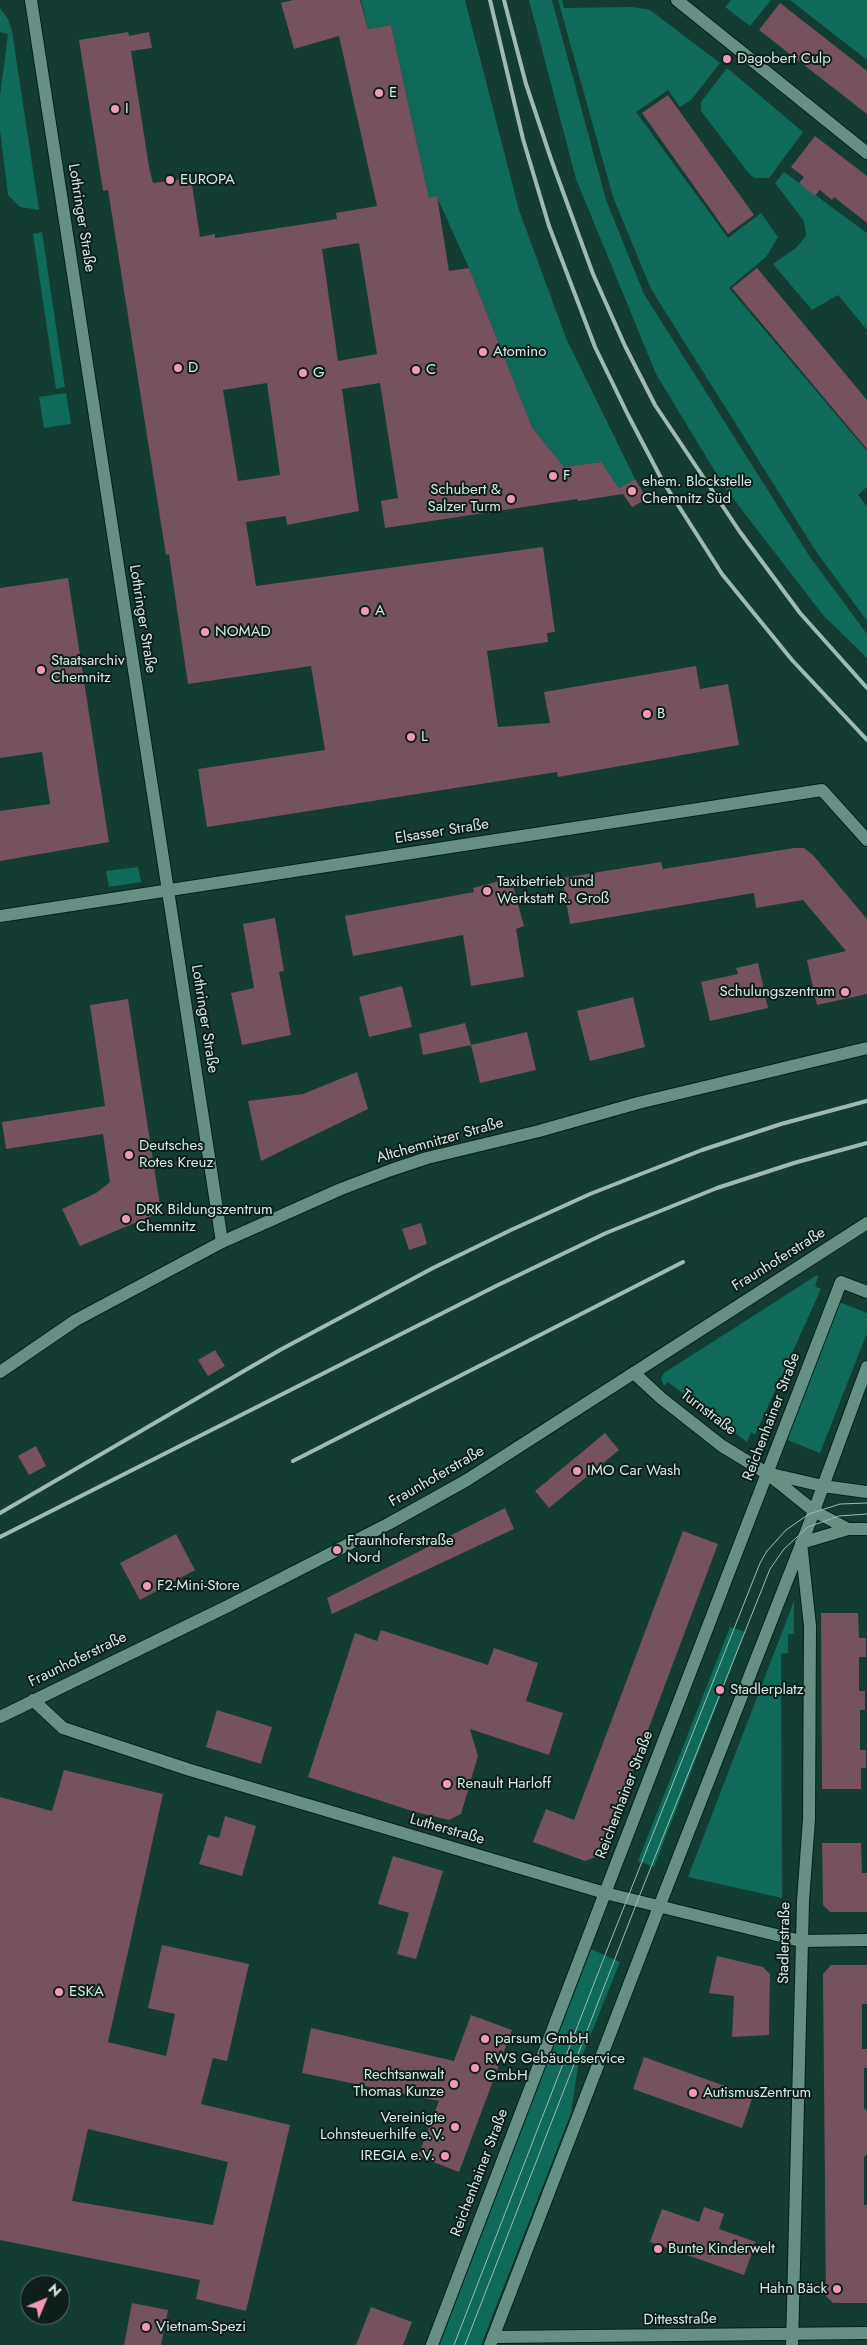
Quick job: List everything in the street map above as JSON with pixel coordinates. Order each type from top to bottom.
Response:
[{"type":"street","name":"Lothringer Straße","points":[[31,0],[222,1242]]},
{"type":"street","points":[[677,0],[867,152]]},
{"type":"street","name":"Elsasser Straße","points":[[0,916],[822,790],[867,840]]},
{"type":"street","name":"Altchemnitzer Straße","points":[[0,1372],[76,1320],[222,1242],[341,1189],[427,1158],[539,1131],[704,1086],[867,1048]]},
{"type":"street","name":"Fraunhoferstraße","points":[[0,1717],[226,1607],[390,1523],[467,1480],[867,1223]]},
{"type":"street","name":"Reichenhainer Straße","points":[[432,2345],[841,1282],[867,1292]]},
{"type":"street","points":[[491,2341],[814,1511],[867,1367]]},
{"type":"street","name":"Turnstraße","points":[[634,1373],[661,1398],[722,1446],[768,1474],[814,1511],[848,1529]]},
{"type":"street","name":"Turnstraße","points":[[768,1474],[823,1486],[867,1492]]},
{"type":"street","name":"Turnstraße","points":[[801,1543],[848,1529],[867,1529]]},
{"type":"street","name":"Stadlerstraße","points":[[792,2339],[801,1941],[809,1820],[810,1626],[801,1543]]},
{"type":"street","name":"Lutherstraße","points":[[33,1700],[63,1728],[190,1770],[605,1893],[801,1941],[867,1940]]},
{"type":"street","name":"Dittesstraße","points":[[491,2341],[792,2339],[867,2333]]},
{"type":"green space","points":[[361,0],[465,0],[519,210],[566,338],[635,479],[619,488],[601,462],[564,467],[532,427],[469,268],[437,197],[429,198],[391,25],[368,29]]},
{"type":"green space","points":[[529,0],[552,0],[606,200],[644,294],[810,557],[867,634],[867,658],[823,615],[725,488],[656,374],[576,179]]},
{"type":"green space","points":[[558,0],[562,0],[564,8],[633,7],[650,10],[720,63],[691,100],[680,107],[668,90],[636,112],[728,238],[761,213],[778,237],[766,257],[729,288],[867,451],[867,487],[858,495],[867,506],[867,621],[815,550],[651,289],[613,197]]},
{"type":"green space","points":[[731,0],[771,0],[750,26],[725,7]]},
{"type":"green space","points":[[790,0],[867,0],[867,60]]},
{"type":"green space","points":[[0,8],[8,19],[12,31],[39,210],[20,207],[8,195],[0,130],[0,96],[8,34],[0,32]]},
{"type":"green space","points":[[727,68],[803,132],[769,178],[755,178],[750,175],[701,111],[701,102]]},
{"type":"green space","points":[[784,172],[867,233],[867,330],[838,295],[812,310],[773,264],[796,248],[806,236],[804,221],[775,183]]},
{"type":"green space","points":[[42,232],[65,387],[56,389],[33,234]]},
{"type":"green space","points":[[66,393],[71,424],[44,428],[39,397]]},
{"type":"green space","points":[[138,867],[141,882],[109,887],[106,871]]},
{"type":"green space","points":[[817,1275],[815,1286],[821,1289],[755,1435],[751,1432],[747,1442],[668,1382],[664,1386],[661,1378],[664,1373]]},
{"type":"green space","points":[[839,1302],[867,1313],[867,1333],[820,1453],[785,1439]]},
{"type":"green space","points":[[794,1601],[794,1634],[788,1634],[788,1653],[781,1654],[782,1898],[688,1877]]},
{"type":"green space","points":[[730,1627],[745,1632],[654,1867],[638,1861]]},
{"type":"green space","points":[[591,1949],[620,1962],[578,2066],[571,2113],[481,2345],[439,2345]]},
{"type":"building","points":[[293,0],[360,0],[368,29],[391,25],[429,198],[437,196],[449,271],[469,268],[532,427],[564,467],[601,462],[619,488],[635,479],[647,499],[632,507],[623,494],[578,501],[577,499],[385,528],[381,501],[398,498],[380,383],[342,389],[359,511],[287,525],[286,516],[246,522],[256,586],[543,547],[555,632],[547,633],[548,642],[487,651],[498,727],[550,723],[544,692],[696,666],[700,689],[728,684],[739,745],[558,777],[557,772],[207,827],[198,769],[325,750],[311,666],[188,684],[169,554],[166,555],[108,190],[103,191],[79,40],[128,32],[129,36],[149,32],[152,48],[131,51],[149,167],[153,183],[191,178],[200,237],[215,234],[215,238],[337,219],[336,213],[377,206],[339,36],[294,49],[281,3]],"holes":[[[359,243],[377,354],[338,361],[322,249]],[[267,383],[280,475],[238,481],[223,390]]]},
{"type":"building","points":[[780,3],[867,71],[867,114],[759,30]]},
{"type":"building","points":[[668,95],[754,215],[728,234],[642,113]]},
{"type":"building","points":[[815,136],[867,176],[867,223],[834,197],[832,200],[820,190],[815,196],[799,183],[804,177],[791,167]]},
{"type":"building","points":[[757,268],[867,400],[867,449],[732,288]]},
{"type":"building","name":"Staatsarchiv Chemnitz","points":[[68,578],[109,842],[0,861],[0,811],[50,804],[42,752],[0,758],[0,588]]},
{"type":"building","points":[[804,848],[813,855],[867,919],[867,994],[817,1005],[807,960],[846,951],[803,900],[756,908],[754,893],[570,924],[562,878],[661,862],[663,869]]},
{"type":"building","points":[[511,878],[524,926],[516,929],[524,977],[471,986],[463,935],[353,956],[345,916],[474,892],[473,888]]},
{"type":"building","points":[[275,918],[284,971],[279,972],[291,1035],[242,1045],[231,993],[254,988],[243,924]]},
{"type":"building","points":[[758,963],[768,1008],[710,1021],[701,982],[738,974],[736,968]]},
{"type":"building","points":[[402,986],[412,1027],[369,1037],[359,997]]},
{"type":"building","points":[[633,997],[645,1047],[590,1061],[577,1011]]},
{"type":"building","points":[[128,999],[161,1212],[80,1246],[62,1209],[96,1193],[110,1182],[103,1134],[6,1149],[2,1122],[105,1106],[90,1005]]},
{"type":"building","points":[[465,1023],[471,1045],[423,1055],[419,1034]]},
{"type":"building","points":[[527,1032],[536,1070],[480,1083],[471,1045]]},
{"type":"building","points":[[357,1072],[368,1109],[261,1161],[248,1101],[303,1094]]},
{"type":"building","points":[[421,1223],[427,1244],[409,1250],[402,1229]]},
{"type":"building","points":[[215,1350],[225,1366],[208,1376],[198,1360]]},
{"type":"building","name":"IMO Car Wash","points":[[605,1433],[619,1450],[549,1508],[535,1491]]},
{"type":"building","points":[[36,1446],[46,1466],[29,1475],[18,1456]]},
{"type":"building","points":[[505,1508],[514,1529],[332,1614],[327,1598]]},
{"type":"building","points":[[683,1531],[718,1544],[601,1855],[585,1861],[533,1842],[546,1809],[574,1820]]},
{"type":"building","points":[[176,1534],[195,1570],[140,1600],[120,1563]]},
{"type":"building","points":[[821,1613],[858,1613],[859,1638],[866,1638],[866,1657],[859,1657],[859,1691],[865,1691],[865,1710],[860,1710],[860,1750],[866,1750],[866,1768],[861,1768],[861,1789],[822,1789]]},
{"type":"building","points":[[381,1630],[488,1665],[494,1648],[538,1663],[526,1701],[563,1713],[549,1755],[470,1729],[478,1756],[461,1814],[449,1820],[415,1812],[308,1777],[355,1633],[377,1641]]},
{"type":"building","points":[[217,1710],[272,1727],[261,1764],[206,1747]]},
{"type":"building","points":[[64,1770],[163,1794],[108,2042],[166,2056],[175,2014],[148,2008],[162,1945],[249,1964],[227,2061],[213,2058],[201,2104],[290,2125],[246,2311],[196,2299],[200,2280],[0,2240],[0,1797],[52,1811]],"holes":[[[88,2129],[228,2162],[213,2225],[72,2201]]]},
{"type":"building","points":[[225,1816],[256,1826],[242,1876],[199,1864],[208,1835],[219,1838]]},
{"type":"building","points":[[822,1843],[861,1843],[862,1873],[867,1873],[867,1912],[830,1912],[823,1905]]},
{"type":"building","points":[[393,1856],[443,1871],[416,1959],[397,1954],[409,1913],[378,1904]]},
{"type":"building","points":[[717,1956],[763,1967],[770,1974],[769,2035],[732,2037],[734,1996],[709,1993]]},
{"type":"building","points":[[831,1965],[867,1965],[867,2004],[862,2004],[862,2049],[867,2049],[867,2068],[864,2068],[867,2154],[864,2157],[864,2205],[867,2205],[867,2303],[833,2303],[826,2296],[823,1974]]},
{"type":"building","points":[[471,2015],[512,2030],[459,2172],[418,2156],[439,2101],[302,2073],[311,2028],[454,2061]]},
{"type":"building","name":"AutismusZentrum","points":[[644,2057],[753,2096],[742,2128],[633,2089]]},
{"type":"building","points":[[704,2207],[724,2214],[719,2229],[756,2242],[744,2275],[650,2242],[662,2209],[699,2222]]},
{"type":"building","name":"Vietnam-Spezi","points":[[132,2303],[168,2310],[161,2345],[124,2345]]},
{"type":"building","points":[[371,2307],[412,2322],[403,2345],[356,2345]]},
{"type":"tram line","points":[[454,2345],[760,1563],[767,1551],[786,1530],[809,1514],[840,1504],[867,1503]]},
{"type":"tram line","points":[[465,2345],[637,1902],[770,1569],[784,1549],[808,1527],[839,1516],[867,1514]]},
{"type":"railway","points":[[490,0],[523,139],[549,226],[595,347],[628,415],[662,480],[722,574],[792,660],[867,740]]},
{"type":"railway","points":[[504,0],[526,84],[593,274],[625,346],[655,405],[740,532],[800,613],[867,688]]},
{"type":"railway","points":[[0,1513],[280,1350],[433,1268],[511,1230],[590,1194],[702,1150],[781,1124],[867,1101]]},
{"type":"railway","points":[[0,1537],[496,1286],[606,1233],[717,1188],[794,1163],[867,1143]]},
{"type":"railway","points":[[293,1461],[683,1262]]},
{"type":"place","name":"Dagobert Culp","points":[[727,59]]},
{"type":"place","name":"E","points":[[379,93]]},
{"type":"place","name":"I","points":[[115,109]]},
{"type":"place","name":"EUROPA","points":[[170,180]]},
{"type":"place","name":"Atomino","points":[[483,352]]},
{"type":"place","name":"D","points":[[178,368]]},
{"type":"place","name":"C","points":[[416,370]]},
{"type":"place","name":"G","points":[[303,373]]},
{"type":"place","name":"F","points":[[553,476]]},
{"type":"place","name":"ehem. Blockstelle Chemnitz Süd","points":[[632,491]]},
{"type":"place","name":"Schubert & Salzer Turm","points":[[511,499]]},
{"type":"place","name":"A","points":[[365,611]]},
{"type":"place","name":"NOMAD","points":[[205,632]]},
{"type":"place","name":"Staatsarchiv Chemnitz","points":[[41,670]]},
{"type":"place","name":"B","points":[[647,714]]},
{"type":"place","name":"L","points":[[411,737]]},
{"type":"place","name":"Taxibetrieb und Werkstatt R. Groß","points":[[487,891]]},
{"type":"place","name":"Schulungszentrum","points":[[845,992]]},
{"type":"place","name":"Deutsches Rotes Kreuz","points":[[129,1155]]},
{"type":"place","name":"DRK Bildungszentrum Chemnitz","points":[[126,1219]]},
{"type":"place","name":"IMO Car Wash","points":[[577,1471]]},
{"type":"place","name":"Fraunhoferstraße Nord","points":[[337,1550]]},
{"type":"place","name":"F2-Mini-Store","points":[[147,1586]]},
{"type":"place","name":"Stadlerplatz","points":[[720,1690]]},
{"type":"place","name":"Renault Harloff","points":[[447,1784]]},
{"type":"place","name":"ESKA","points":[[59,1992]]},
{"type":"place","name":"parsum GmbH","points":[[485,2039]]},
{"type":"place","name":"RWS Gebäudeservice GmbH","points":[[475,2068]]},
{"type":"place","name":"Rechtsanwalt Thomas Kunze","points":[[454,2084]]},
{"type":"place","name":"AutismusZentrum","points":[[693,2093]]},
{"type":"place","name":"Vereinigte Lohnsteuerhilfe e.V.","points":[[455,2127]]},
{"type":"place","name":"IREGIA e.V.","points":[[445,2156]]},
{"type":"place","name":"Bunte Kinderwelt","points":[[658,2249]]},
{"type":"place","name":"Hahn Bäck","points":[[837,2289]]},
{"type":"place","name":"Vietnam-Spezi","points":[[146,2327]]}]
